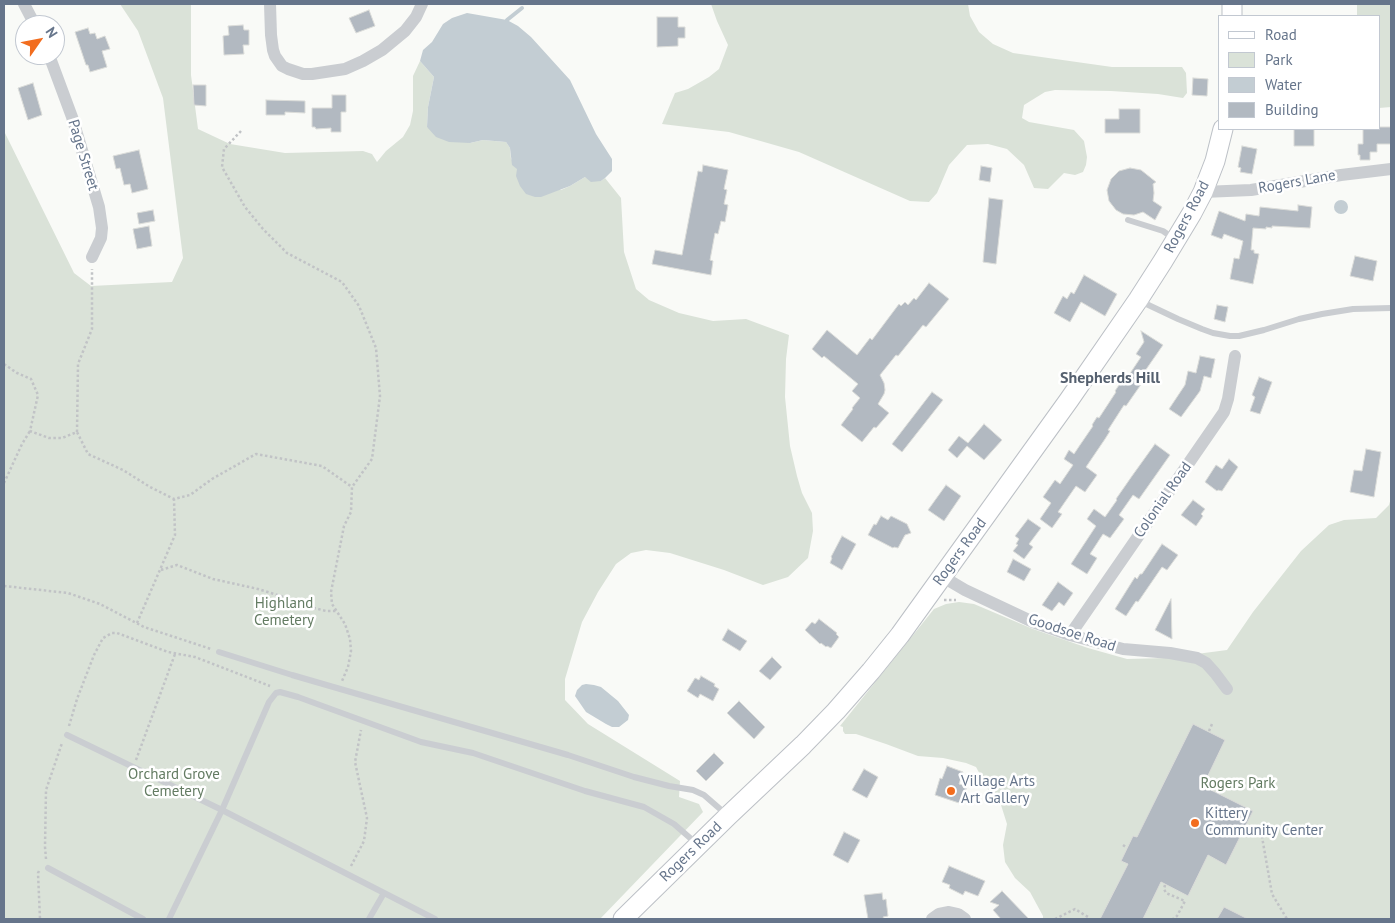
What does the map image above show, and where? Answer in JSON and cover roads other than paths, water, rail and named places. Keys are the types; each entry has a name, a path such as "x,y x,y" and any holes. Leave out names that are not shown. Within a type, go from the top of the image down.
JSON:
{"main road":[{"name":"Rogers Road","path":"622,919 784,764 836,711 894,642 943,577 1138,300 1176,240 1203,192 1215,162 1223,130"}],"street":[{"path":"270,4 272,44 275,56 288,69 303,74 345,69 382,50 400,37 416,18 422,4"},
{"name":"Page Street","path":"53,65 72,117 99,208 102,228 92,257"},
{"name":"Rogers Lane","path":"1203,192 1251,190 1391,168"},
{"name":"Colonial Road","path":"1070,635 1224,412 1235,356"},
{"name":"Goodsoe Road","path":"943,577 964,590 1033,622 1070,635 1123,649 1170,653 1197,658 1206,663 1227,689"},
{"path":"932,919 939,914 949,912 958,914 965,919"}],"lane":[{"path":"1128,220 1163,231 1176,240"},
{"path":"1138,300 1202,329 1230,336 1239,336 1299,319 1353,309 1391,308"},
{"path":"219,652 568,755 634,777 693,790 704,795 728,816"},
{"path":"169,919 222,810 269,702 276,693 280,692 288,693 421,742 473,753 585,791 644,807 674,824 698,845"},
{"path":"67,735 222,810 435,919"},
{"path":"48,868 143,919"},
{"path":"369,919 384,893"}],"water":[{"path":"467,13 507,20 518,26 531,37 570,80 596,134 612,159 612,171 605,178 601,181 591,182 585,177 570,186 541,197 535,197 526,194 520,186 516,176 517,169 512,165 510,148 506,142 483,140 470,143 449,142 436,137 427,127 428,107 434,77 420,61 423,50 432,42 443,24 452,18"},
{"path":"1341,200 1346,202 1348,207 1346,212 1341,214 1336,212 1334,207 1336,202"},
{"path":"586,684 601,687 618,701 629,715 628,720 619,727 612,727 586,712 575,696 577,690"}],"waterway":[{"path":"507,20 522,8"}],"place":[{"name":"Village Arts Art Gallery","path":"951,791"},
{"name":"Kittery Community Center","path":"1195,823"}],"district":[{"name":"Shepherds Hill","path":"1110,378"}],"park label":[{"name":"Highland Cemetery","path":"284,612"},
{"name":"Orchard Grove Cemetery","path":"174,784"},
{"name":"Rogers Park","path":"1238,784"}]}
